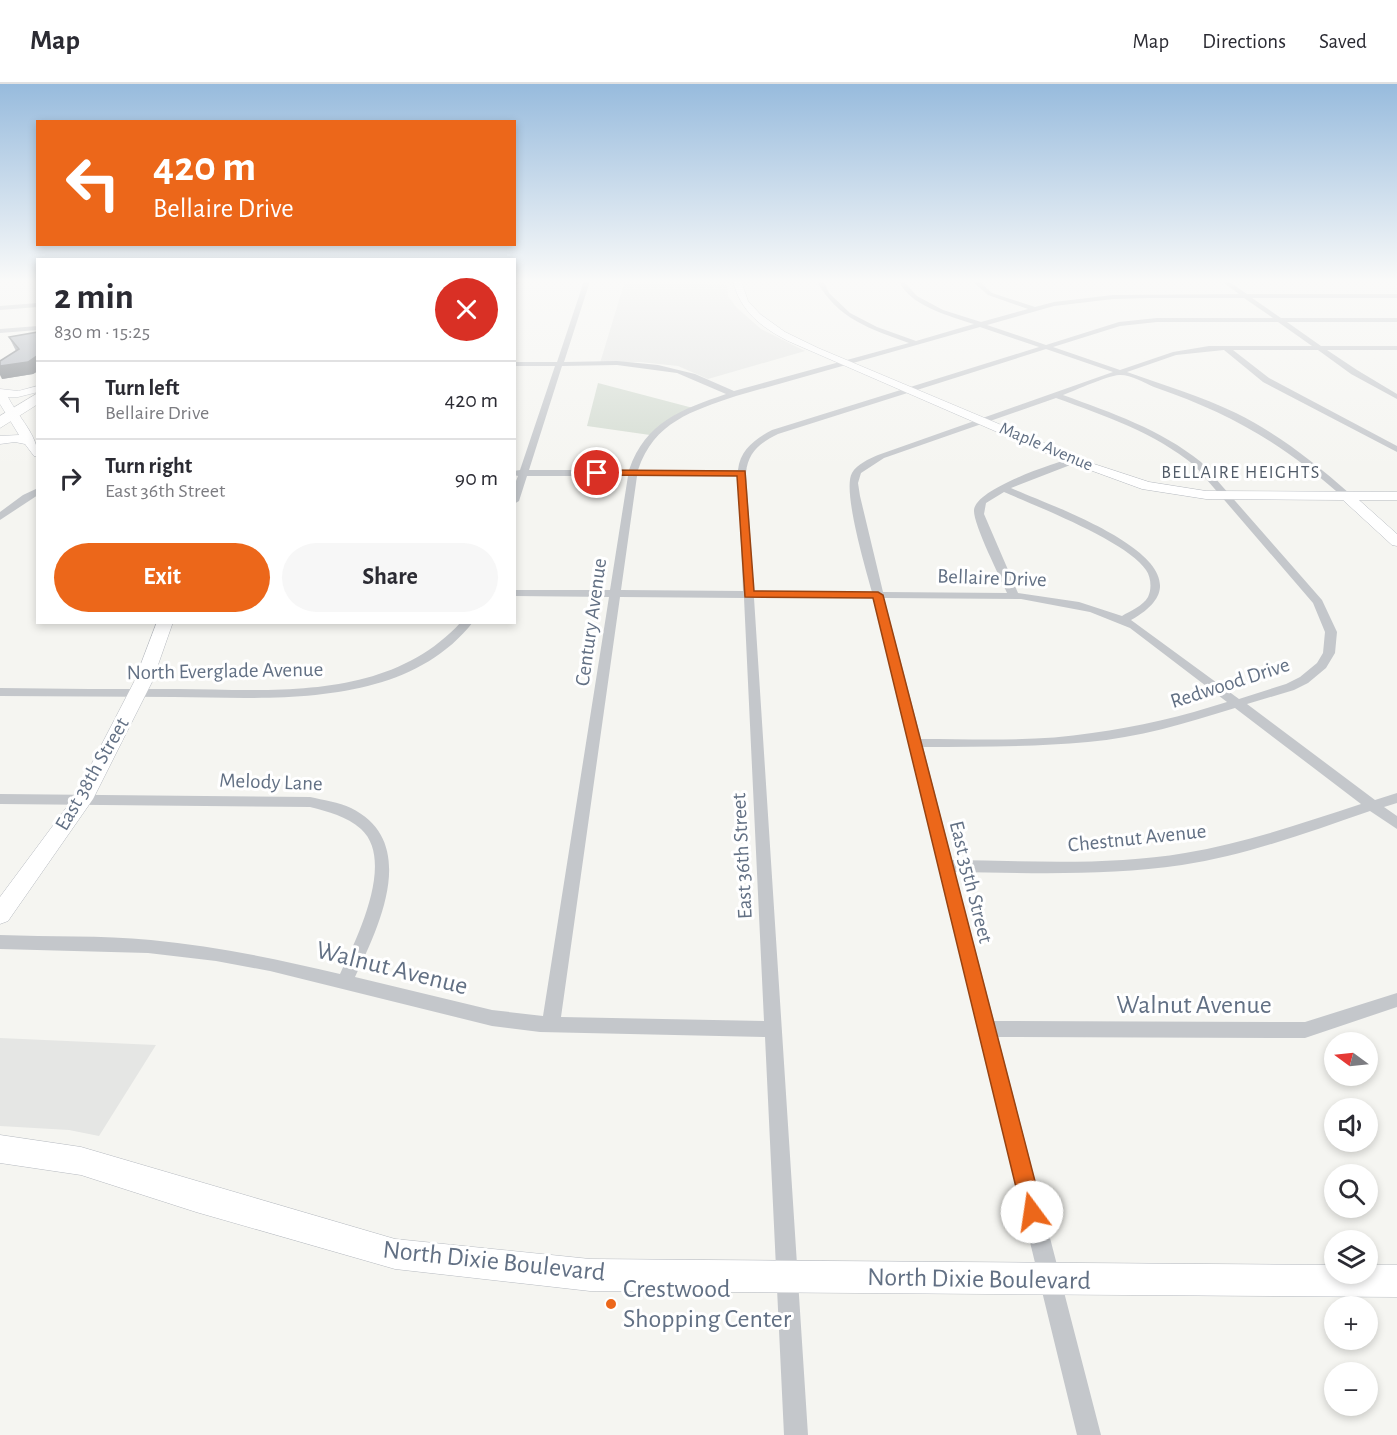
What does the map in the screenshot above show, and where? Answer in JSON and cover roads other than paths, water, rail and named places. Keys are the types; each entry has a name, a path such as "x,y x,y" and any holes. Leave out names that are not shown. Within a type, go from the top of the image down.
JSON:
{"highway":[{"path":"6,419 36,398"}],"street":[{"path":"516,490 519,473 566,344"},
{"name":"Maple Avenue","path":"802,344 1075,460 1140,485 1179,493 1397,496"},
{"name":"Century Avenue","path":"551,1025 633,473 639,452 656,430 685,412 733,394 912,344"},
{"path":"1036,344 1183,394 1233,415 1275,439 1312,465 1397,542"},
{"name":"East 36th Street","path":"796,1435 742,464 747,451 765,436 1054,344"},
{"path":"1313,344 1397,397"},
{"path":"983,421 1175,353 1226,348 1397,348"},
{"path":"1226,348 1266,380 1397,449"},
{"path":"516,364 662,367 689,374 733,394"},
{"path":"36,390 18,394 0,393 6,419 30,441 36,450"},
{"name":"Redwood Drive","path":"915,743 1004,743 1090,738 1179,721 1290,687 1314,673 1329,653 1331,632 1318,602 1198,464 1170,442 1127,422 1056,395"},
{"name":"East 35th Street","path":"983,421 869,463 855,474 853,485 945,866 1089,1435"},
{"path":"0,440 15,438 30,441"},
{"path":"1014,596 978,513 984,499 1075,460"},
{"path":"519,473 742,473"},
{"path":"1005,489 1124,547 1147,563 1156,582 1152,598 1139,610 1122,620"},
{"path":"0,517 36,492"},
{"name":"Bellaire Drive","path":"516,593 1014,596 1068,603 1122,620 1148,636 1397,824"},
{"name":"East 38th Street","path":"0,915 82,799 138,692 164,624"},
{"name":"North Everglade Avenue","path":"0,692 291,694 331,690 386,676 420,661 444,647 466,624"},
{"name":"Melody Lane","path":"0,798 310,802 327,804 355,815 374,833 379,844 382,882 377,910 344,982"},
{"name":"Chestnut Avenue","path":"945,866 1075,867 1183,859 1276,837 1397,798"},
{"name":"Walnut Avenue","path":"0,942 184,949 270,964 492,1018 551,1025 773,1029"},
{"name":"Walnut Avenue","path":"986,1029 1305,1030 1397,1000"},
{"name":"North Dixie Boulevard","path":"0,1149 81,1161 196,1197 395,1254 590,1275 1397,1281"}],"place":[{"name":"Crestwood Shopping Center","path":"611,1304"}],"district":[{"name":"BELLAIRE HEIGHTS","path":"1241,473"}]}
